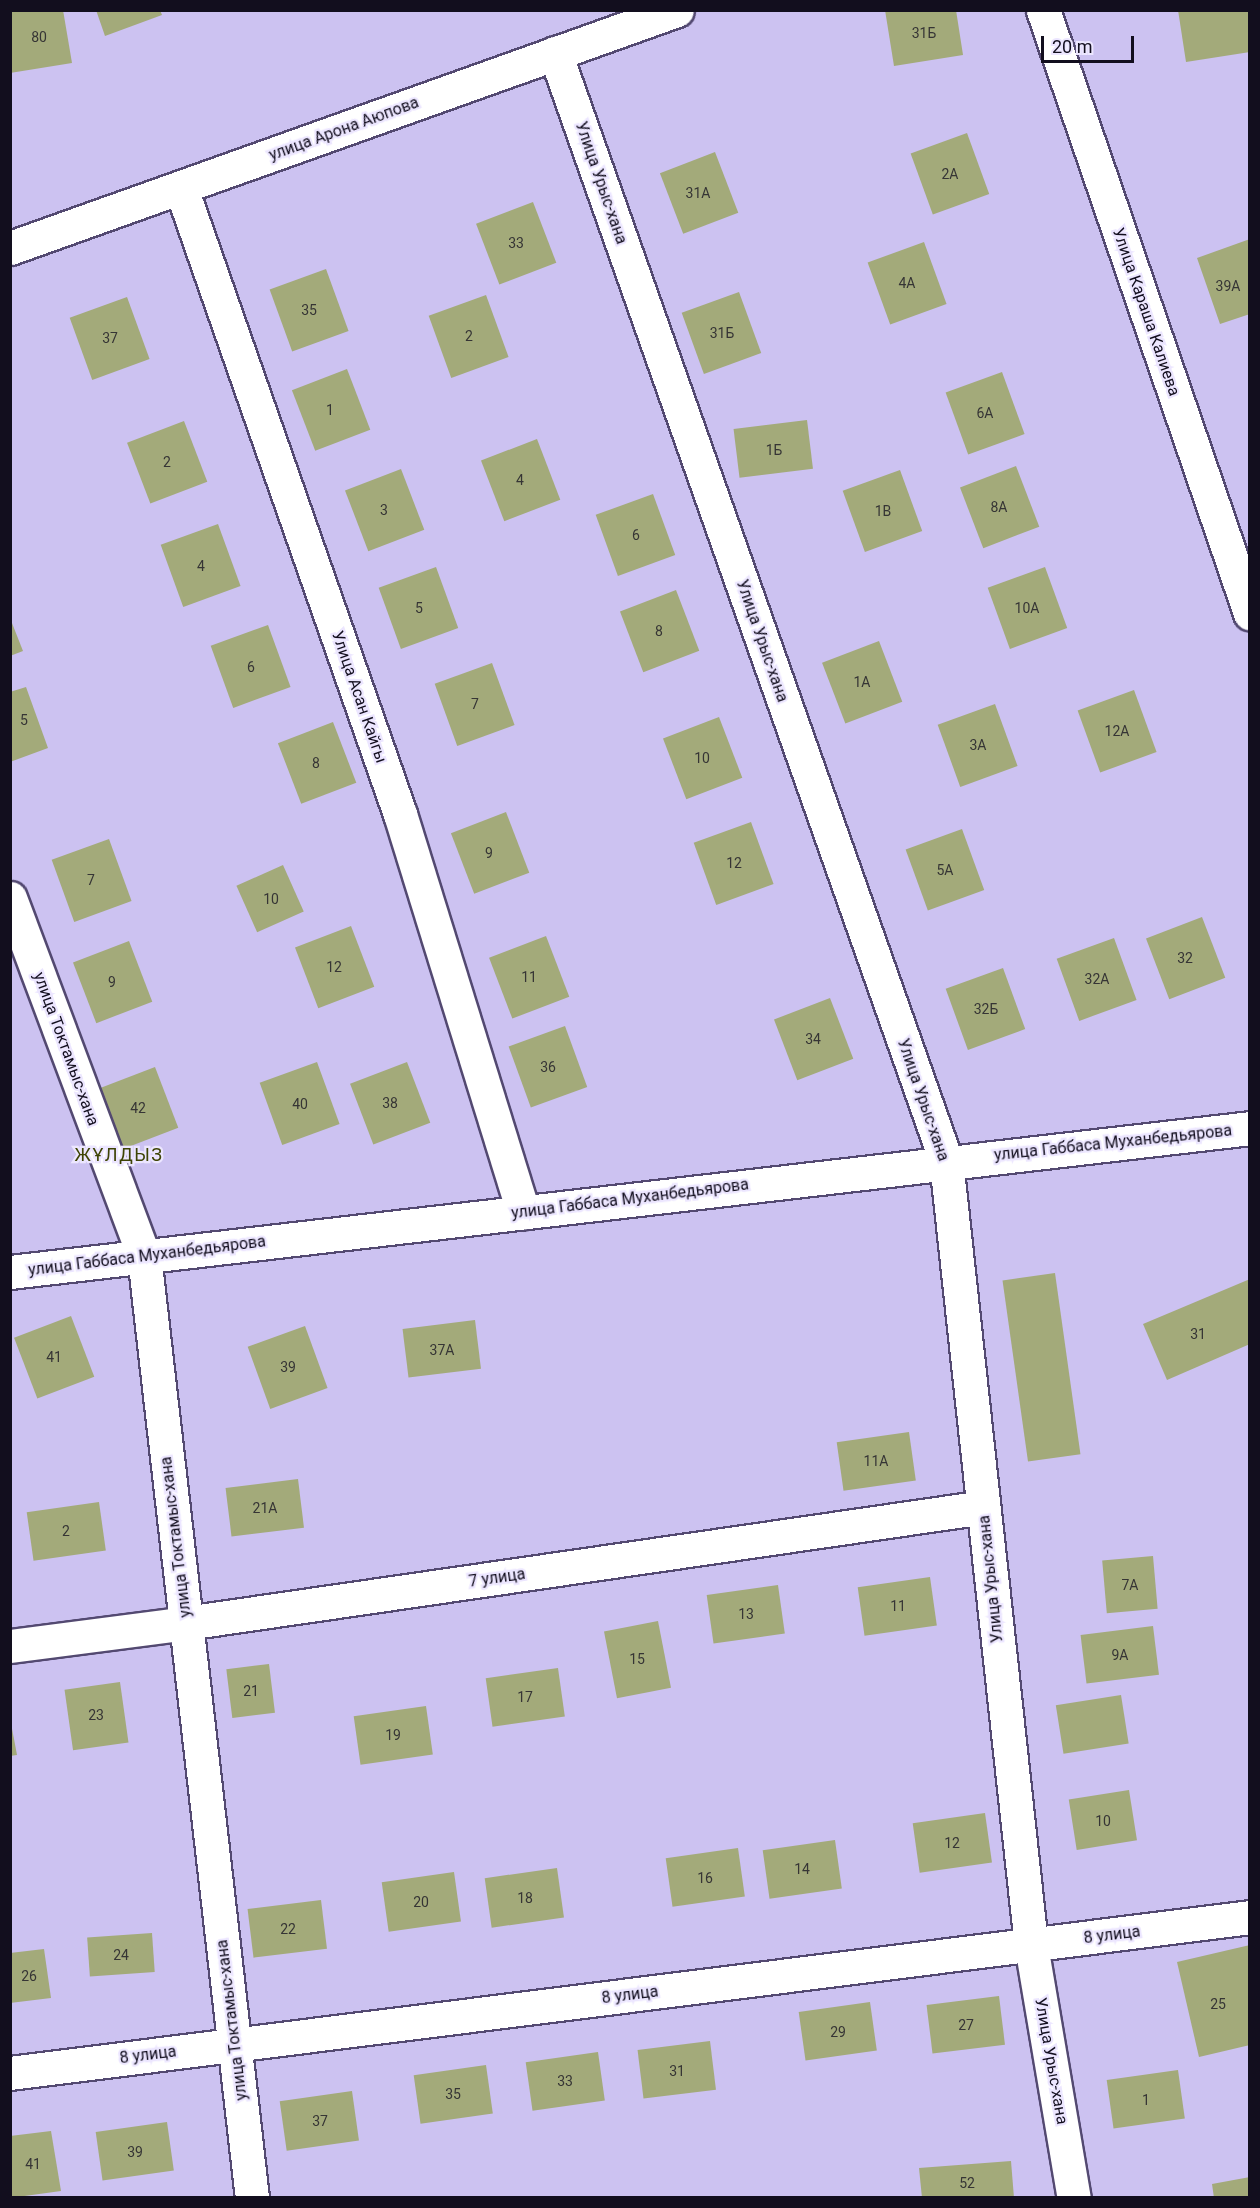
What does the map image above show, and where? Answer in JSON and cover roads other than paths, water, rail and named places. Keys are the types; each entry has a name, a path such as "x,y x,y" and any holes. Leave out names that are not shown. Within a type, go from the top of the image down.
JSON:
{"street":[{"name":"улица Арона Аюпова","path":"10,248 677,10"},
{"name":"Улица Караша Калиева","path":"1043,10 1250,613"},
{"name":"Улица Урыс-хана","path":"555,53 946,1161 1031,1945 1074,2198"},
{"name":"Улица Асан Кайгы","path":"181,188 400,814 523,1212"},
{"name":"улица Токтамыс-хана","path":"10,898 144,1256 252,2198"},
{"name":"улица Габбаса Муханбедьярова","path":"10,1272 946,1161 1250,1128"},
{"name":"7 улица","path":"10,1646 186,1623 984,1508"},
{"name":"8 улица","path":"10,2073 1250,1917"}],"district":[{"name":"ЖҰЛДЫЗ","path":"119,1155"}]}
